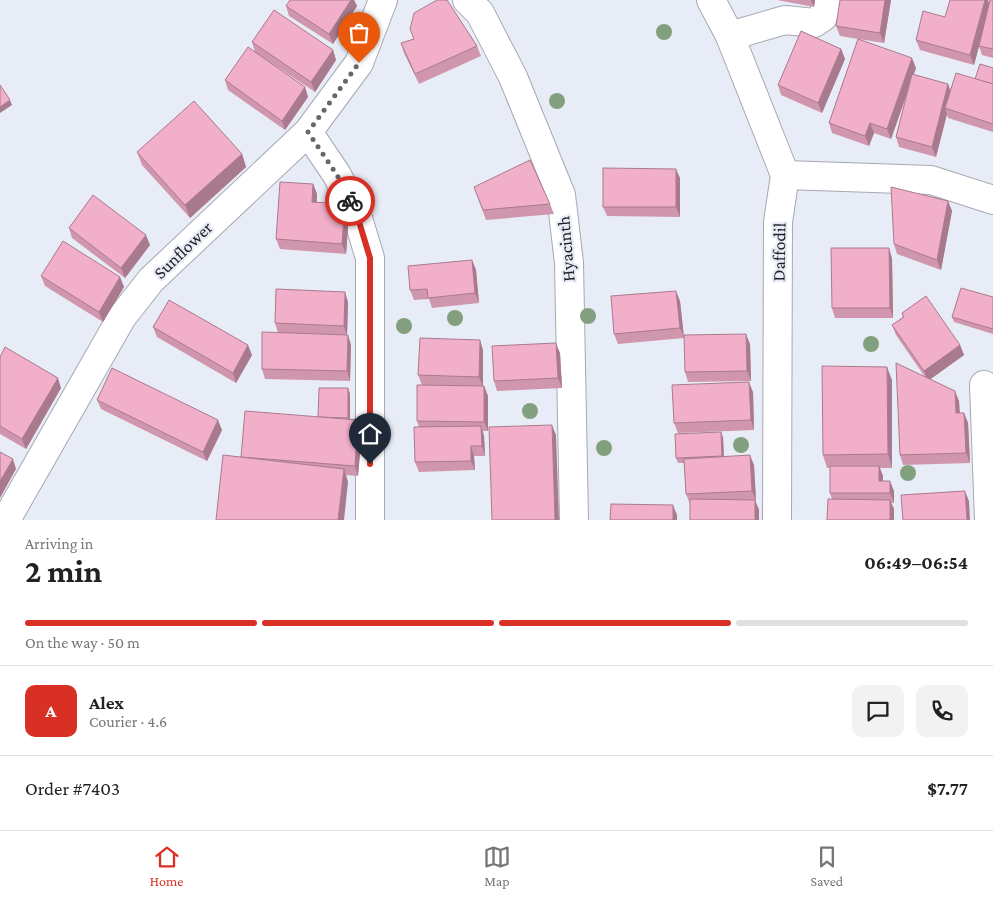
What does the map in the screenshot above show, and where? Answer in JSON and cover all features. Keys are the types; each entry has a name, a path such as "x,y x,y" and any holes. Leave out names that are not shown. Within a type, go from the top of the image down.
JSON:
{"street":[{"name":"Sunflower","path":"6,520 122,317 152,280 308,132 359,63 383,0"},
{"name":"Hyacinth","path":"467,0 480,13 513,77 561,195 569,264 574,520"},
{"path":"711,0 730,36 785,175 931,180 993,200"},
{"path":"730,36 785,20 814,23 823,17 827,0"},
{"path":"308,132 337,175 357,215 370,258 370,520"},
{"name":"Daffodil","path":"776,520 778,222 785,175"},
{"path":"984,385 989,520"}],"building":[{"path":"290,0 351,0 329,34 286,6"},
{"path":"437,0 447,0 477,46 415,74 401,43 414,39 410,29 414,13"},
{"path":"840,0 885,0 880,33 836,26"},
{"path":"950,0 985,0 970,55 916,40 923,11 945,17"},
{"path":"990,0 993,0 993,49 979,46"},
{"path":"274,10 333,50 311,82 252,42"},
{"path":"801,31 841,49 818,103 778,85"},
{"path":"858,39 912,58 887,129 870,123 865,136 829,123"},
{"path":"248,47 305,87 282,121 225,80"},
{"path":"980,64 993,68 993,84 975,79"},
{"path":"956,73 993,84 993,124 945,108"},
{"path":"912,74 948,84 932,147 896,137"},
{"path":"0,85 10,100 0,107"},
{"path":"194,101 242,154 185,205 137,152"},
{"path":"530,160 550,204 483,210 474,187"},
{"path":"603,168 676,169 676,207 603,207"},
{"path":"280,182 313,184 312,202 345,204 342,244 276,239"},
{"path":"891,187 948,201 937,260 894,244"},
{"path":"93,195 146,235 121,268 69,228"},
{"path":"63,241 120,277 99,312 41,276"},
{"path":"831,248 889,248 890,308 832,308"},
{"path":"472,260 475,293 428,298 427,289 410,290 408,266"},
{"path":"961,288 993,297 993,329 952,317"},
{"path":"276,289 345,292 344,326 275,323"},
{"path":"676,291 680,328 614,334 611,296"},
{"path":"926,296 960,345 924,371 892,325 904,317 902,313"},
{"path":"169,300 248,345 233,373 153,327"},
{"path":"262,332 348,335 347,371 262,369"},
{"path":"746,334 747,371 685,372 684,335"},
{"path":"420,338 480,340 479,377 418,375"},
{"path":"556,343 558,378 494,381 492,346"},
{"path":"5,347 58,378 22,439 0,426 0,357"},
{"path":"896,363 955,391 956,413 964,413 966,453 900,455"},
{"path":"822,366 887,367 888,454 823,455"},
{"path":"112,368 218,420 203,452 97,400"},
{"path":"749,382 751,420 674,423 672,385"},
{"path":"417,385 484,386 484,422 417,421"},
{"path":"319,388 348,388 348,418 318,417"},
{"path":"245,411 358,420 355,466 241,457"},
{"path":"552,425 555,520 492,520 489,427"},
{"path":"481,426 482,446 471,446 471,461 415,462 414,427"},
{"path":"721,432 722,456 676,458 675,434"},
{"path":"0,452 13,459 0,481"},
{"path":"223,455 344,469 338,520 216,520"},
{"path":"750,455 752,491 686,494 684,459"},
{"path":"830,466 879,466 879,481 890,481 890,493 830,493"},
{"path":"965,491 967,520 903,520 901,495"},
{"path":"690,499 755,500 755,520 690,520"},
{"path":"828,499 890,500 890,520 827,520"},
{"path":"611,504 673,505 673,520 610,520"}],"way so far":[{"path":"350,201 337,175 308,132 359,63"}],"route":[{"path":"350,201 357,215 370,258 370,464"}]}
